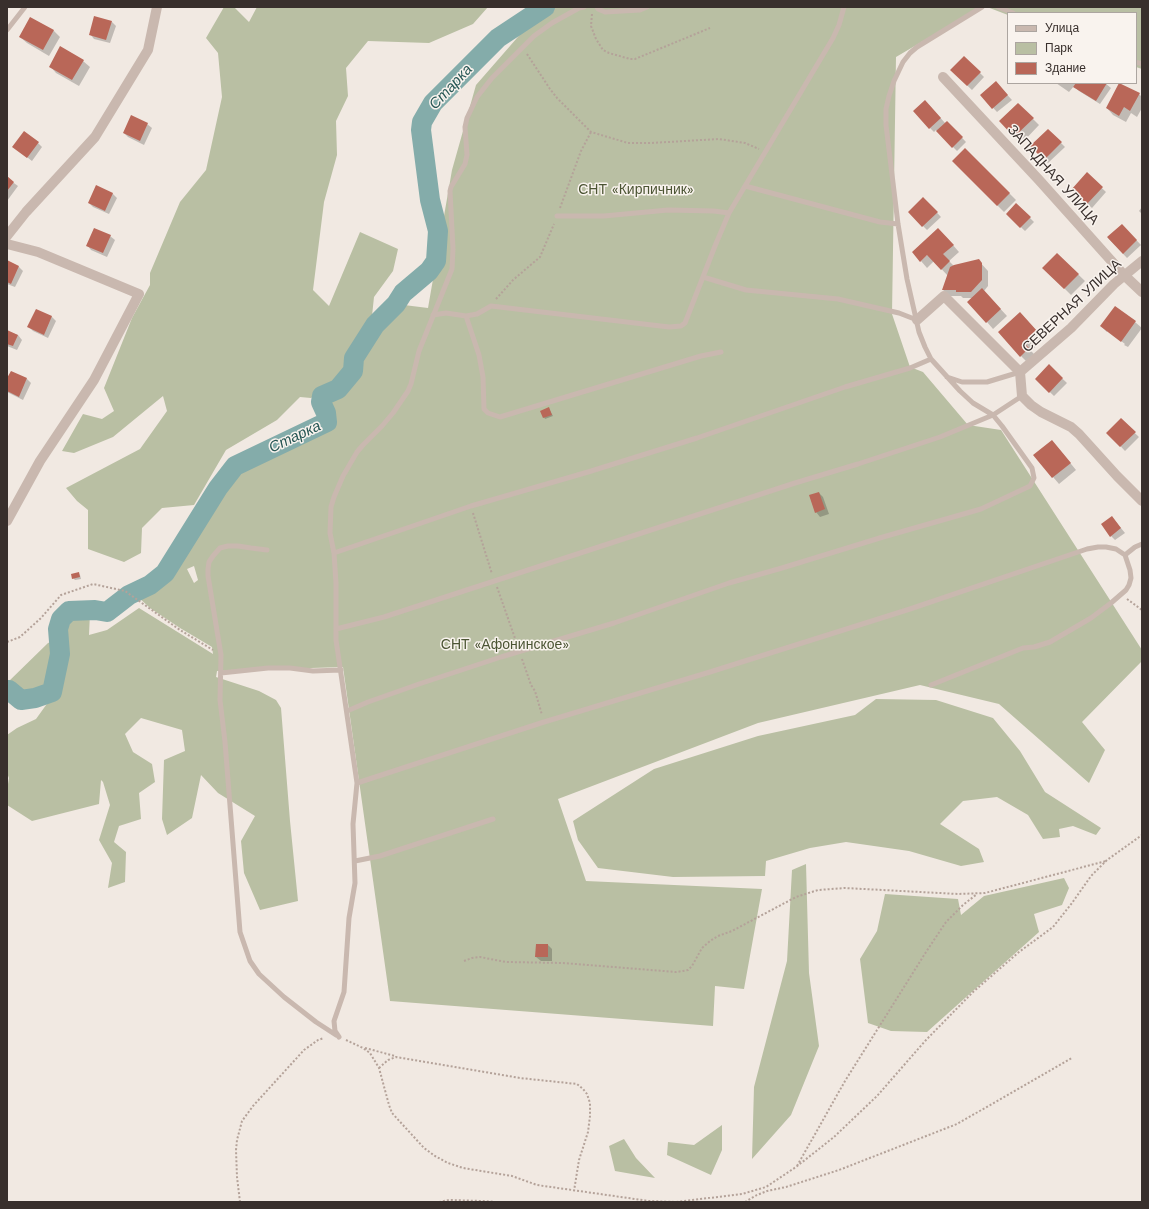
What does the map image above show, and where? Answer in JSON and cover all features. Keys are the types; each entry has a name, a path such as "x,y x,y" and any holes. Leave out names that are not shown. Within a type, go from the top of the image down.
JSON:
{"street":[{"path":"7,236 26,212 95,137 148,50 157,7"},
{"name":"ЗАПАДНАЯ УЛИЦА","path":"943,77 1039,180 1124,275 1142,292"},
{"path":"7,244 38,252 139,294 94,380 40,461 7,521"},
{"name":"СЕВЕРНАЯ УЛИЦА","path":"1020,372 1071,328 1124,275 1142,260"},
{"path":"917,320 944,296 1020,372 1022,396 1041,412 1071,427 1080,434 1117,476 1142,501"}],"lane":[{"path":"7,30 25,7"},
{"path":"339,1037 335,1031 334,1021 344,992 349,918 355,883 353,824 357,783 336,640 336,583 334,553 330,533 331,507 343,476 357,452 393,413 408,391 419,351 452,269 453,249 450,191 451,186 464,164 467,155 467,118 476,97 492,78 534,36 552,23 579,8 584,7"},
{"path":"597,7 605,12 640,10 647,7"},
{"path":"434,315 446,314 466,316 478,314 491,306 669,327 681,326 685,323 729,213 833,38 839,25 844,7"},
{"path":"347,711 382,697 519,652 614,623 729,583 981,509 1030,486 1034,478 1032,468 993,415 972,403 931,359 922,339 907,279 898,224 886,125 887,102 894,81 903,62 916,47 982,7"},
{"path":"998,7 1010,12"},
{"path":"745,186 880,222 898,224"},
{"path":"557,216 604,216 668,210 714,211 729,213"},
{"path":"703,277 746,290 838,299 899,313 917,320"},
{"path":"466,316 479,355 483,377 484,409 488,413 500,417 701,356 721,352"},
{"path":"334,553 471,506 697,438 845,387 910,368 931,359"},
{"path":"947,377 962,382 987,382 1020,372"},
{"path":"336,629 384,617 795,482 933,440 993,415 1022,396"},
{"path":"1125,555 1142,544"},
{"path":"266,550 238,546 220,548 209,562 208,569 221,655 220,700 225,742 240,932 250,961 259,974 284,997 316,1022 339,1037"},
{"path":"357,783 544,722 710,672 903,611 1087,549 1106,547 1116,549 1125,555 1130,570 1131,578 1129,585 1121,595 1092,618 1050,642 1034,647 1023,648 931,685"},
{"path":"221,673 268,668 290,668 313,671 341,670"},
{"path":"355,861 380,856 493,820"}],"path":[{"path":"592,11 591,26 603,50 630,59 634,59 710,28"},
{"path":"523,47 553,94 591,132 628,143 719,139 745,144 765,151"},
{"path":"491,306 498,295 513,280 540,257 581,152 591,132"},
{"path":"471,506 480,537 519,652 531,685 535,691 544,722"},
{"path":"7,642 20,637 41,618 61,595 93,584 124,591 180,630 221,655"},
{"path":"1121,595 1142,610"},
{"path":"364,1048 370,1053 380,1068 392,1113 424,1148 448,1163 462,1168 512,1176 537,1185 649,1201 676,1202 742,1194 766,1186 796,1167 834,1137 877,1096 926,1040 973,992 1019,952 1053,927 1092,876 1107,860 1142,835"},
{"path":"464,961 480,957 506,962 563,964 676,972 683,971 688,970 692,966 702,948 718,936 732,931 796,897 818,890 845,888 977,894 994,891 1107,860"},
{"path":"796,1167 845,1081 926,952 946,922 963,905 977,894"},
{"path":"240,1202 236,1150 242,1121 253,1106 304,1050 318,1040 326,1037 339,1037 364,1048 396,1057 520,1078 576,1084 587,1094 590,1103 590,1116 588,1132 580,1160 574,1191"},
{"path":"380,1068 388,1060 396,1057"},
{"path":"745,1202 766,1191 840,1170 957,1124 1072,1058"},
{"path":"766,1186 766,1191"},
{"path":"439,1202 449,1200 496,1202"}],"green space":[{"path":"224,7 234,7 249,22 257,7 488,7 473,24 429,43 368,41 346,68 348,96 336,121 337,155 324,202 313,290 329,306 360,232 398,249 393,271 374,297 372,316 347,357 349,367 333,383 311,398 300,397 277,420 226,450 194,505 162,508 142,528 141,553 124,562 88,549 88,510 77,501 66,488 140,449 167,411 163,396 113,437 74,453 62,451 83,414 102,419 114,411 104,388 132,318 150,285 150,273 180,202 206,170 222,97 218,53 206,38"},
{"path":"544,7 981,7 896,57 892,314 910,367 923,372 968,425 1001,430 1142,650 1142,661 1082,722 1105,750 1089,783 999,704 920,685 758,723 558,799 586,881 762,889 744,989 715,986 713,1026 390,1001 343,667 217,671 216,677 259,691 276,700 281,708 298,901 260,910 244,873 241,841 255,816 218,793 201,775 192,818 167,835 162,819 164,760 185,751 182,730 141,718 125,734 133,752 152,764 155,782 139,793 141,819 119,826 114,842 126,852 125,882 108,888 112,863 99,840 110,805 103,782 101,780 99,804 32,821 7,805 9,778 7,773 7,735 17,728 36,719 54,694 65,650 60,630 63,620 70,613 90,613 89,635 107,630 139,608 213,654 212,647 150,608 136,595 152,588 168,577 189,544 187,538 218,488 235,466 327,422 326,413 321,402 322,396 338,389 353,371 354,358 375,325 396,304 428,308 452,170 476,85","holes":["194,566 198,580 194,583 187,569"]},
{"path":"987,7 1142,7 1142,69 1137,67 1137,12 1007,12 1007,15"},
{"path":"55,640 58,654 51,691 21,698 7,686 7,683 48,643"},
{"path":"876,699 936,700 993,718 1020,751 1045,792 1101,828 1096,835 1073,826 1059,829 1060,837 1043,839 1028,815 997,797 963,801 940,824 979,849 984,862 961,866 909,851 846,842 810,848 766,861 765,876 673,877 598,868 578,840 573,821 654,769 758,736 855,715"},
{"path":"806,864 809,973 819,1046 791,1115 752,1159 754,1087 787,961 792,870"},
{"path":"1064,878 1069,888 1062,905 1034,914 1039,932 927,1032 891,1031 868,1023 860,959 877,931 885,894 958,899 961,915 984,896"},
{"path":"722,1125 722,1150 711,1175 667,1155 668,1142 694,1145"},
{"path":"624,1139 636,1158 655,1178 615,1171 609,1146"}],"building":[{"path":"94,16 112,21 106,40 89,35"},
{"path":"30,17 54,30 43,50 19,37"},
{"path":"60,46 84,60 72,80 49,67"},
{"path":"964,56 981,72 967,86 950,70"},
{"path":"996,81 1008,95 992,109 980,95"},
{"path":"1075,84 1106,84 1096,101 1073,87"},
{"path":"1118,84 1140,93 1130,111 1124,107 1119,116 1106,108"},
{"path":"925,100 941,118 929,129 913,111"},
{"path":"1018,103 1034,118 1014,137 999,121"},
{"path":"131,115 148,123 140,141 123,133"},
{"path":"947,121 963,137 952,148 936,131"},
{"path":"1048,129 1062,142 1044,160 1030,146"},
{"path":"24,131 39,142 27,158 12,147"},
{"path":"965,148 1010,193 997,206 952,161"},
{"path":"1087,172 1103,187 1087,204 1071,190"},
{"path":"7,176 14,182 7,191"},
{"path":"96,185 113,193 105,211 88,203"},
{"path":"923,197 938,212 922,227 908,212"},
{"path":"1016,203 1031,217 1020,228 1006,214"},
{"path":"1122,224 1137,240 1123,254 1107,237"},
{"path":"94,228 111,235 103,253 86,246"},
{"path":"938,228 954,245 943,254 950,261 941,270 927,255 920,262 912,252"},
{"path":"1057,253 1079,274 1064,289 1042,268"},
{"path":"979,259 982,263 982,280 971,292 942,290 950,267"},
{"path":"7,260 19,266 11,284 7,282"},
{"path":"982,288 1001,309 986,323 967,302"},
{"path":"1115,306 1136,321 1121,342 1100,326"},
{"path":"36,309 52,316 44,335 27,327"},
{"path":"1020,312 1038,332 1025,344 1029,348 1020,357 998,332"},
{"path":"7,330 18,335 13,346 7,344"},
{"path":"1049,364 1063,378 1049,393 1035,379"},
{"path":"11,371 27,378 19,397 7,391 7,378"},
{"path":"549,407 552,415 543,418 540,411"},
{"path":"1121,418 1136,432 1120,447 1106,433"},
{"path":"1052,440 1071,463 1052,478 1033,455"},
{"path":"819,492 825,509 815,513 809,495"},
{"path":"1112,516 1121,528 1110,537 1101,524"},
{"path":"79,572 80,577 72,579 71,574"},
{"path":"536,944 548,944 548,957 535,957"}],"waterway":[{"name":"Старка","path":"7,690 21,700 35,698 52,692 60,654 58,629 61,619 69,611 95,610 107,612 129,595 150,585 165,573 218,488 235,466 327,422 326,413 321,402 322,396 338,389 353,371 354,358 375,325 396,304 403,293 429,271 436,261 438,231 430,200 421,130 422,122 433,103 498,38 545,7"}],"park label":[{"name":"СНТ «Кирпичник»","path":"636,190"},
{"name":"СНТ «Афонинское»","path":"505,645"}]}
